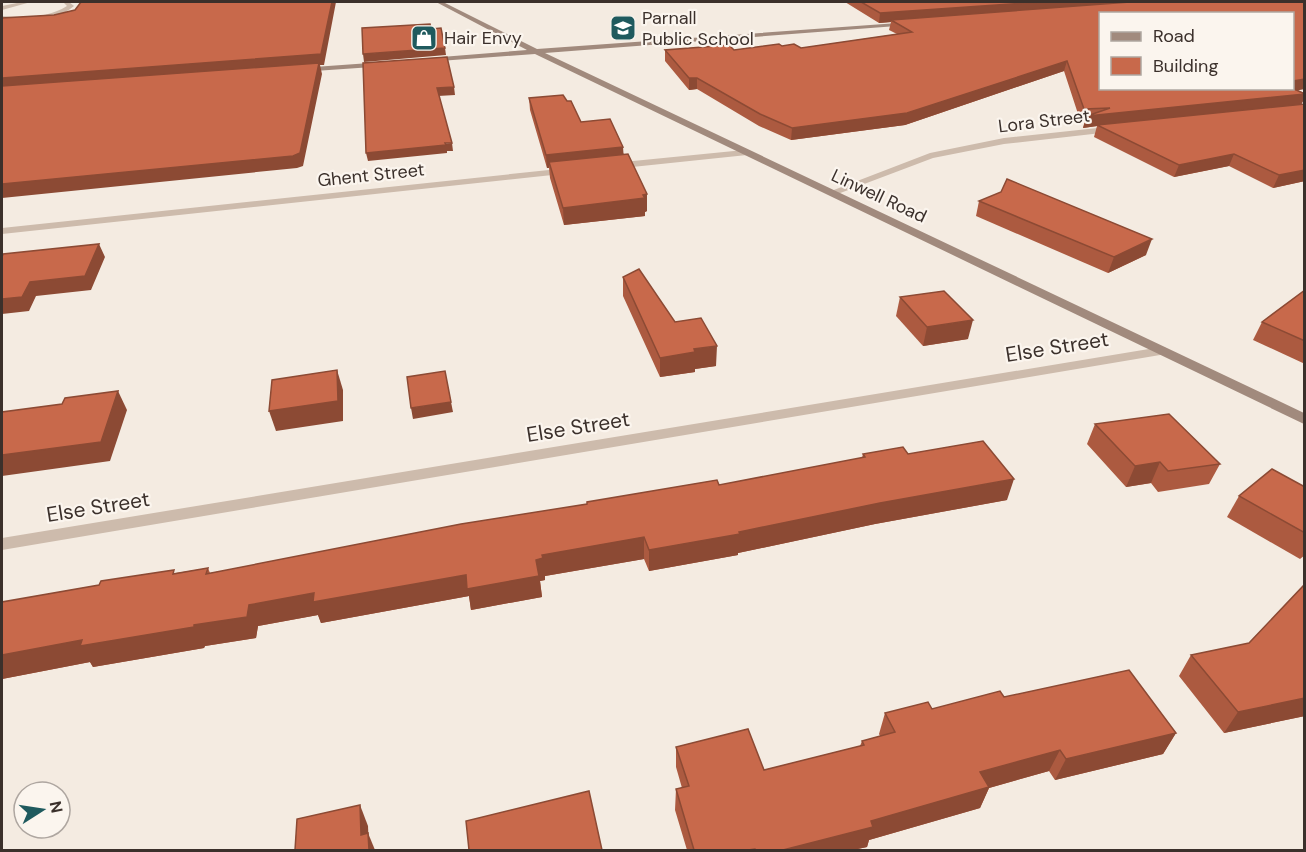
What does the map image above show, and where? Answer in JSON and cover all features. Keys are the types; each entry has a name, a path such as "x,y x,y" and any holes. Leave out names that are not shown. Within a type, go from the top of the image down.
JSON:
{"main road":[{"name":"Linwell Road","path":"439,2 535,52 744,153 1305,419"},
{"path":"419,61 923,22"},
{"path":"288,71 395,63"}],"street":[{"path":"2,8 28,2"},
{"path":"2,18 30,18 57,13 71,6 66,2"},
{"name":"Lora Street","path":"831,193 930,156 1004,141 1131,128"},
{"path":"603,168 744,153"},
{"name":"Ghent Street","path":"2,231 579,170"},
{"name":"Else Street","path":"2,544 1161,351"}],"building":[{"path":"81,2 332,2 321,54 2,78 2,18 54,15 75,10"},
{"path":"861,2 1040,2 880,13"},
{"path":"1130,2 1305,2 1305,79 1294,81 1294,12 1099,12 1099,90 1294,89 1305,94 1087,116 1110,108 1084,109 1067,61 907,113 792,128 760,114 697,78 689,78 665,50 729,45 734,50 779,44 782,46 794,44 801,48 912,32 891,20"},
{"path":"430,24 431,29 441,28 445,48 363,54 362,28"},
{"path":"447,57 454,87 437,88 452,143 366,153 363,63"},
{"path":"319,63 300,153 293,156 2,184 2,86"},
{"path":"563,95 567,101 571,101 581,122 610,119 623,147 546,155 529,98"},
{"path":"1305,104 1305,170 1279,175 1234,154 1179,165 1097,125"},
{"path":"628,154 647,194 643,195 645,198 563,208 549,162"},
{"path":"1007,179 1152,239 1114,257 979,201 1001,192"},
{"path":"99,244 85,276 30,282 22,297 2,299 3,254"},
{"path":"639,269 675,322 701,318 717,346 694,349 695,352 660,358 623,277"},
{"path":"1305,290 1305,341 1262,322"},
{"path":"944,291 973,320 927,327 900,297"},
{"path":"337,370 338,401 269,411 272,380"},
{"path":"445,371 451,402 411,408 407,377"},
{"path":"118,391 101,442 2,455 2,412 62,404 65,398"},
{"path":"1169,414 1220,464 1168,471 1160,462 1135,466 1095,424"},
{"path":"983,441 1014,479 880,503 739,532 740,534 649,550 644,537 542,555 543,558 536,560 539,576 467,589 466,575 313,602 314,593 249,605 247,617 80,646 82,640 2,655 2,602 99,585 101,581 174,570 173,574 208,568 206,574 461,524 587,504 587,502 717,480 719,485 865,457 863,454 903,447 908,454"},
{"path":"1272,469 1305,487 1305,533 1239,496"},
{"path":"1305,584 1305,698 1238,712 1191,655 1249,643"},
{"path":"1129,670 1176,733 1066,759 1060,750 980,772 989,787 871,821 873,827 783,850 694,850 676,789 689,786 676,747 748,729 764,770 864,745 862,741 895,732 885,713 928,702 932,709 1000,691 1004,697"},
{"path":"589,791 602,850 469,850 466,821"},
{"path":"360,805 361,835 368,833 369,850 295,850 297,819"}],"place":[{"name":"Parnall Public School","path":"623,28"},
{"name":"Hair Envy","path":"424,38"}]}
